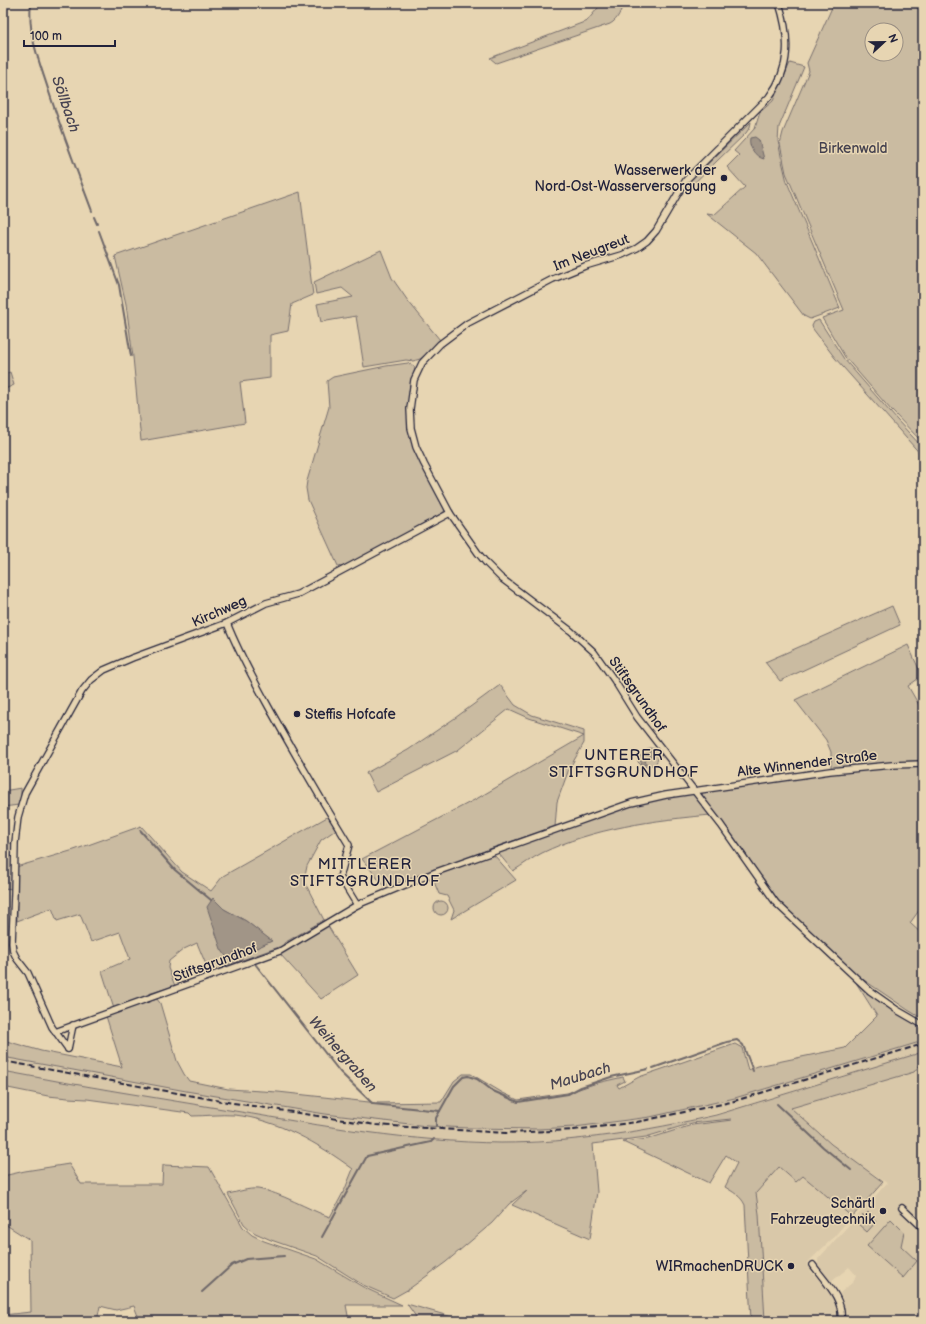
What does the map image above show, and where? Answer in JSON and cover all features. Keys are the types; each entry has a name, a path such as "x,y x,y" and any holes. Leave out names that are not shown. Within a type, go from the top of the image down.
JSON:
{"street":[{"name":"Im Neugreut","path":"422,363 440,344 468,323 553,279 637,248 656,231 686,180 770,97 778,86 788,53 787,32 779,3"},
{"name":"Stiftsgrundhof","path":"55,1032 280,951 357,906 436,872 624,806 666,795 694,791 636,717 614,680 594,652 571,631 496,574 478,553 450,513 416,447 411,428 411,394 414,380 422,363"},
{"name":"Kirchweg","path":"55,1032 28,974 17,959 12,943 15,843 18,817 25,793 82,691 91,680 104,670 132,658 227,623 266,603 298,594 450,513"},
{"path":"227,623 247,668 349,845 340,877 357,906"},
{"name":"Alte Winnender Straße","path":"694,791 830,771 892,765 923,764"},
{"path":"694,791 721,825 776,903 870,991 897,1010 923,1025"},
{"path":"55,1032 68,1049 73,1025"},
{"path":"902,1208 923,1228"},
{"path":"812,1265 836,1295 841,1311 841,1321"}],"shaded area":[{"path":"755,137 759,140 764,159 755,154 751,148 750,138"},
{"path":"653,751 654,755 645,761 647,765 642,764 640,760 643,755"},
{"path":"213,898 224,909 246,921 272,941 241,955 228,959 221,949 207,907"},
{"path":"923,1041 923,1052 733,1109 687,1121 648,1129 574,1140 502,1143 464,1142 374,1134 89,1087 3,1071 3,1057 186,1091 325,1114 427,1126 538,1129 575,1127 650,1117 735,1098"},
{"path":"922,1061 923,1321 847,1321 844,1316 843,1301 840,1293 853,1282 856,1275 849,1267 830,1283 818,1271 818,1259 887,1183 834,1146 791,1108 913,1072"},
{"path":"779,1166 796,1182 803,1176 851,1217 832,1239 807,1263 812,1273 831,1292 837,1304 837,1318 835,1321 765,1321 759,1214 756,1193"}],"green space":[{"path":"602,3 624,3 617,17 610,24 496,63 490,58 587,21"},
{"name":"Birkenwald","path":"834,3 907,3 923,10 923,443 891,410 845,357 822,318 844,310 786,173 780,144 783,132 809,71 807,63"},
{"path":"790,63 804,67 779,127 778,141 782,161 787,182 840,308 810,319 804,316 756,253 707,214 714,215 745,187 727,167 739,155 734,151 755,128 760,112 773,101"},
{"path":"751,122 746,133 689,188 687,186 688,183"},
{"path":"300,192 313,295 292,304 288,331 270,335 270,378 240,382 245,423 141,441 126,304 115,256"},
{"path":"381,250 392,278 408,301 440,340 420,359 364,367 356,316 321,322 317,304 353,297 342,288 316,294 314,282"},
{"path":"819,320 844,359 923,448 923,457 835,358 813,329 812,326 814,322"},
{"path":"408,363 415,368 409,399 409,430 445,508 444,512 345,567 338,566 308,500 306,488 329,407 327,381 333,377"},
{"path":"10,372 14,385 3,390 3,375"},
{"path":"892,606 900,625 780,681 765,662"},
{"path":"908,645 922,676 908,686 923,712 923,760 831,768 831,752 826,740 795,700"},
{"path":"500,685 515,705 532,715 584,731 584,736 529,718 509,709 458,750 376,792 366,773 408,750"},
{"path":"584,736 584,743 569,769 557,802 555,827 492,848 387,890 362,859 478,798"},
{"path":"649,748 658,749 662,754 656,763 647,767 642,766 638,762 639,757"},
{"path":"923,765 923,905 910,923 923,935 923,1019 855,974 779,901 734,837 703,797 702,793 703,791 720,788 865,769"},
{"path":"21,788 19,805 3,807 3,791"},
{"path":"691,793 694,794 711,815 625,826 603,831 562,844 542,853 513,871 499,854 499,852 618,810 666,797"},
{"path":"329,816 337,829 321,840 307,866 304,881 324,920 284,943 284,947 279,947 219,968 217,963 207,967 197,943 184,949 169,961 168,968 175,986 148,994 149,997 114,1009 102,971 130,959 120,932 91,942 80,914 57,921 52,908 17,921 16,867 74,850 141,826 182,872 211,891 223,876","holes":["213,898 224,909 246,921 271,941 241,955 228,959 220,945 218,937"]},
{"path":"13,843 13,889 3,888 3,844"},
{"path":"490,855 495,856 516,880 451,919 454,910 447,896 439,894 432,877"},
{"path":"441,901 446,903 448,908 446,913 441,915 436,913 434,908 436,903"},
{"path":"328,926 358,975 321,999 280,954"},
{"path":"855,981 873,995 923,1027 923,1041 735,1098 650,1117 575,1127 538,1129 427,1126 325,1114 186,1091 3,1057 3,1040 41,1051 122,1067 106,1016 157,999 160,1003 177,1061 189,1081 228,1089 278,1092 378,1103 441,1102 454,1081 463,1074 471,1074 518,1100 567,1093 597,1083 623,1077 625,1081 617,1085 619,1088 639,1077 735,1044 742,1048 748,1070 758,1066 845,1048 877,1016"},
{"path":"923,1052 923,1061 914,1072 791,1108 831,1144 883,1182 852,1217 803,1176 796,1182 779,1167 756,1193 759,1214 765,1321 751,1321 745,1205 739,1197 725,1187 737,1163 726,1155 709,1183 623,1142 648,1139 692,1125 732,1120 731,1119 692,1123 646,1137 593,1144 597,1192 590,1239 512,1205 528,1190 509,1204 492,1223 446,1262 409,1289 393,1298 363,1285 317,1256 253,1232 244,1224 228,1194 250,1189 267,1191 285,1197 330,1217 345,1189 353,1169 312,1142 282,1127 250,1117 234,1115 192,1116 189,1113 87,1099 48,1096 3,1087 3,1071 119,1092 368,1132 434,1140 468,1142 501,1143 556,1141 636,1131 716,1115"},
{"path":"69,1164 81,1184 162,1184 163,1165 209,1167 243,1227 252,1235 264,1241 316,1259 363,1287 402,1305 346,1305 349,1321 140,1321 134,1306 116,1310 100,1306 97,1321 3,1321 3,1315 31,1312 30,1240 3,1223 3,1176"},
{"path":"868,1212 876,1222 867,1232 858,1224 863,1215 865,1216"},
{"path":"891,1219 904,1232 901,1246 917,1261 903,1278 867,1246"},
{"path":"407,1304 466,1321 419,1321"}],"waterway":[{"name":"Söllbach","path":"31,3 31,26 38,59 59,122 92,211"},
{"name":"Söllbach","path":"94,217 97,224"},
{"name":"Söllbach","path":"99,231 119,285 131,356"},
{"name":"Weihergraben","path":"140,830 175,870 211,900"},
{"name":"Weihergraben","path":"256,965 340,1072 373,1104 440,1111"},
{"name":"Maubach","path":"653,1068 727,1042 737,1040 743,1045 753,1071"},
{"name":"Maubach","path":"436,1126 436,1118 454,1086 463,1077 468,1076 477,1079 493,1091 518,1102 568,1094 581,1087 611,1077 648,1069"},
{"name":"Maubach","path":"777,1104 823,1147 851,1170"},
{"name":"Maubach","path":"322,1237 367,1156 431,1142 434,1139"},
{"path":"202,1292 232,1265 246,1259 284,1256"}],"railway":[{"path":"3,1061 221,1101 376,1125 506,1133 574,1130 637,1122 731,1102 923,1044"}],"place":[{"name":"Wasserwerk der Nord-Ost-Wasserversorgung","path":"724,178"},
{"name":"Steffis Hofcafe","path":"297,714"},
{"name":"Schärtl Fahrzeugtechnik","path":"883,1211"},
{"name":"WIRmachenDRUCK","path":"791,1266"}],"district":[{"name":"UNTERER STIFTSGRUNDHOF","path":"624,764"},
{"name":"MITTLERER STIFTSGRUNDHOF","path":"365,872"}]}
